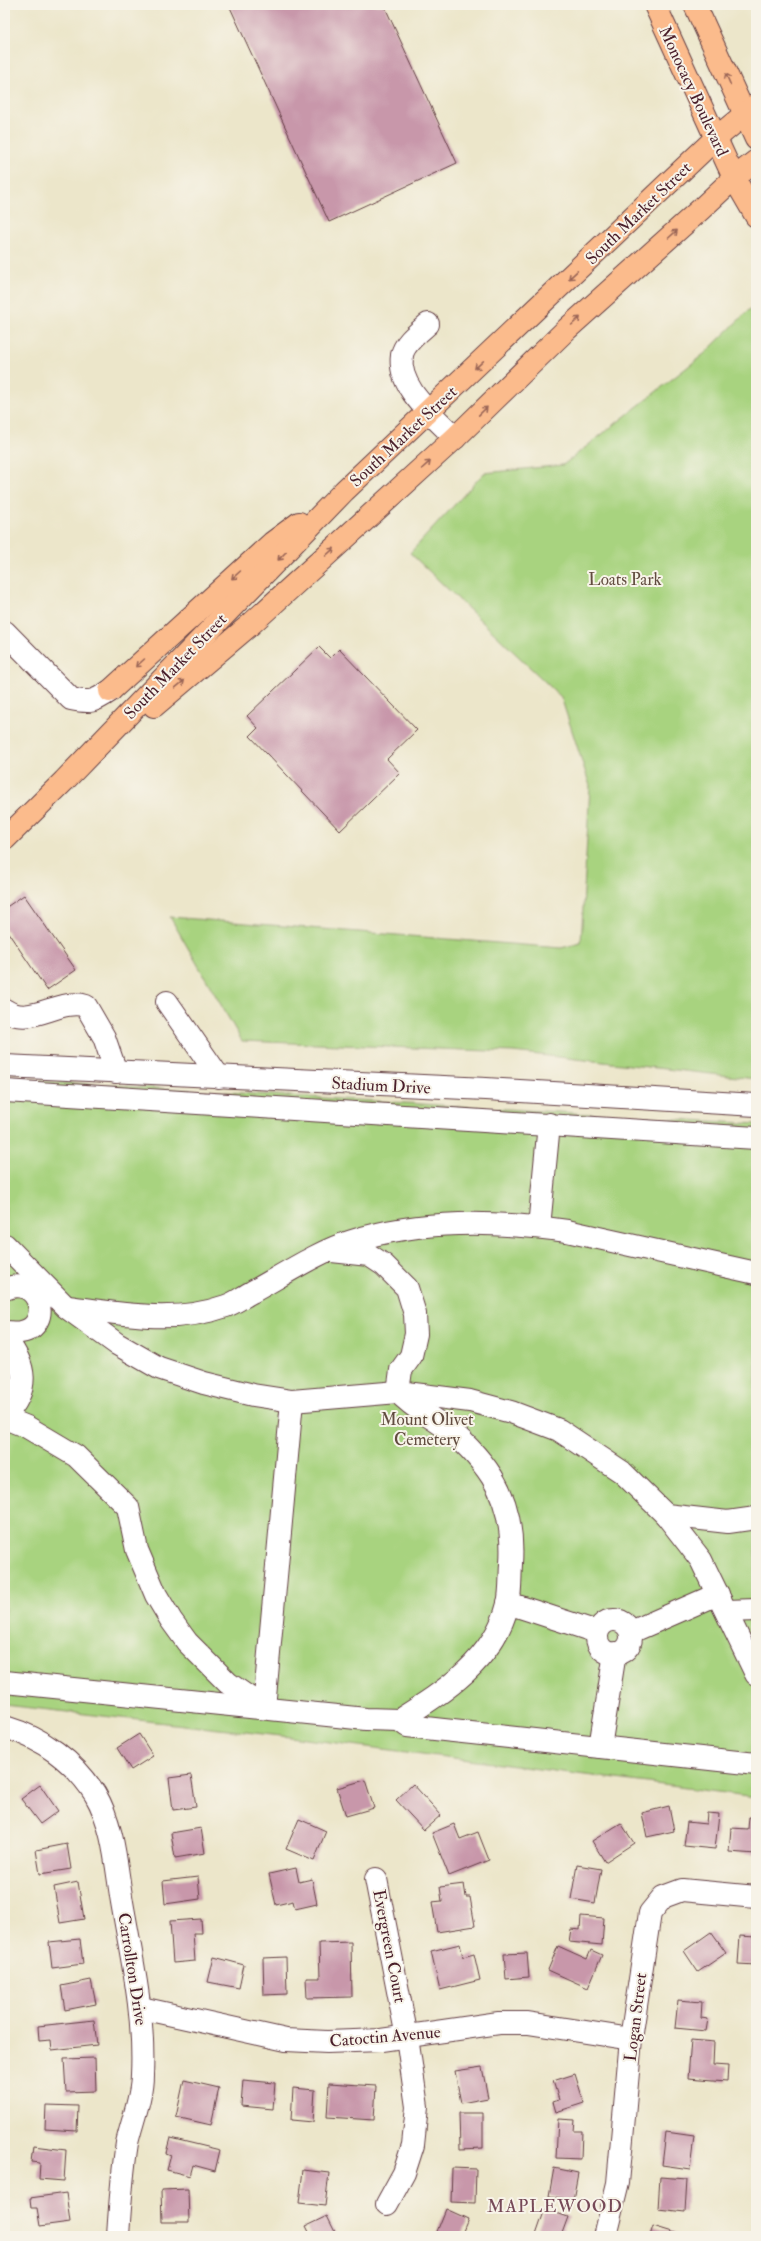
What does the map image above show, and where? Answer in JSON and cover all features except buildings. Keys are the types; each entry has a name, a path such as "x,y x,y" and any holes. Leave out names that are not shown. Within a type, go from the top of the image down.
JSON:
{"main road":[{"name":"Monocacy Boulevard","path":"655,5 734,178 756,216"},
{"name":"Monocacy Boulevard","path":"695,5 750,110 756,138"},
{"name":"South Market Street","path":"5,839 64,781 344,491 716,138 750,110"},
{"name":"South Market Street","path":"64,781 251,624 455,438 567,329 734,178 756,161"},
{"path":"110,691 272,543 344,491"}],"street":[{"path":"428,324 412,338 402,354 404,372 411,391 455,438"},
{"path":"5,632 71,699 87,702 97,700 110,691"},
{"path":"167,1002 219,1078"},
{"path":"5,1010 10,1014 23,1017 76,1003 86,1006 104,1037 116,1072"},
{"name":"Stadium Drive","path":"5,1066 219,1078 494,1090 756,1105"},
{"path":"5,1091 756,1138"},
{"path":"539,1227 549,1124"},
{"path":"66,1307 130,1316 176,1316 226,1306 329,1251 351,1241 403,1228 451,1223 539,1227 567,1230 751,1269"},
{"path":"5,1245 39,1289 117,1344 159,1368 204,1383 253,1395 292,1401 398,1392 470,1400 511,1412 559,1430 622,1472 666,1514 701,1560 756,1674"},
{"path":"329,1251 369,1255 384,1265 407,1288 415,1314 416,1334 411,1356 401,1370 398,1392"},
{"path":"5,1289 13,1286 39,1289"},
{"path":"5,1332 21,1332 30,1328 37,1320 39,1289"},
{"path":"5,1338 20,1359 23,1375 22,1391 15,1406 5,1417 27,1427 76,1456 128,1507 137,1550 156,1595 171,1620 187,1642 228,1683 264,1708"},
{"path":"5,1682 366,1719 399,1720 447,1689 481,1657 493,1640 508,1603 512,1542 506,1508 492,1477 471,1451 443,1425 410,1405 398,1392"},
{"path":"264,1708 292,1401"},
{"path":"666,1514 728,1522 756,1518"},
{"path":"508,1603 597,1632"},
{"path":"631,1632 722,1603 756,1610"},
{"path":"609,1620 618,1620 626,1624 631,1632 630,1641 626,1649 615,1653 610,1653 602,1649 598,1641 597,1632 602,1624 609,1620"},
{"path":"600,1747 615,1653"},
{"path":"399,1720 407,1726 756,1764"},
{"name":"Carrollton Drive","path":"5,1727 22,1732 57,1752 84,1779 104,1812 110,1831 141,2008 142,2077 128,2143 118,2236"},
{"name":"Evergreen Court","path":"376,1879 408,2037 417,2108 413,2145 404,2173 387,2204"},
{"name":"Logan Street","path":"605,2236 618,2183 631,2039 648,1920 658,1902 668,1894 682,1890 756,1897"},
{"name":"Catoctin Avenue","path":"141,2008 286,2040 349,2042 408,2037 498,2023 528,2023 631,2039"}],"green space":[{"name":"Loats Park","path":"756,303 756,1079 513,1052 242,1041 170,917 561,948 581,943 590,786 561,697 410,553 484,473 563,465 704,354"},
{"name":"Mount Olivet Cemetery","path":"5,1079 756,1124 756,1797 290,1737 5,1705"}],"district":[{"name":"MAPLEWOOD","path":"555,2206"}]}
